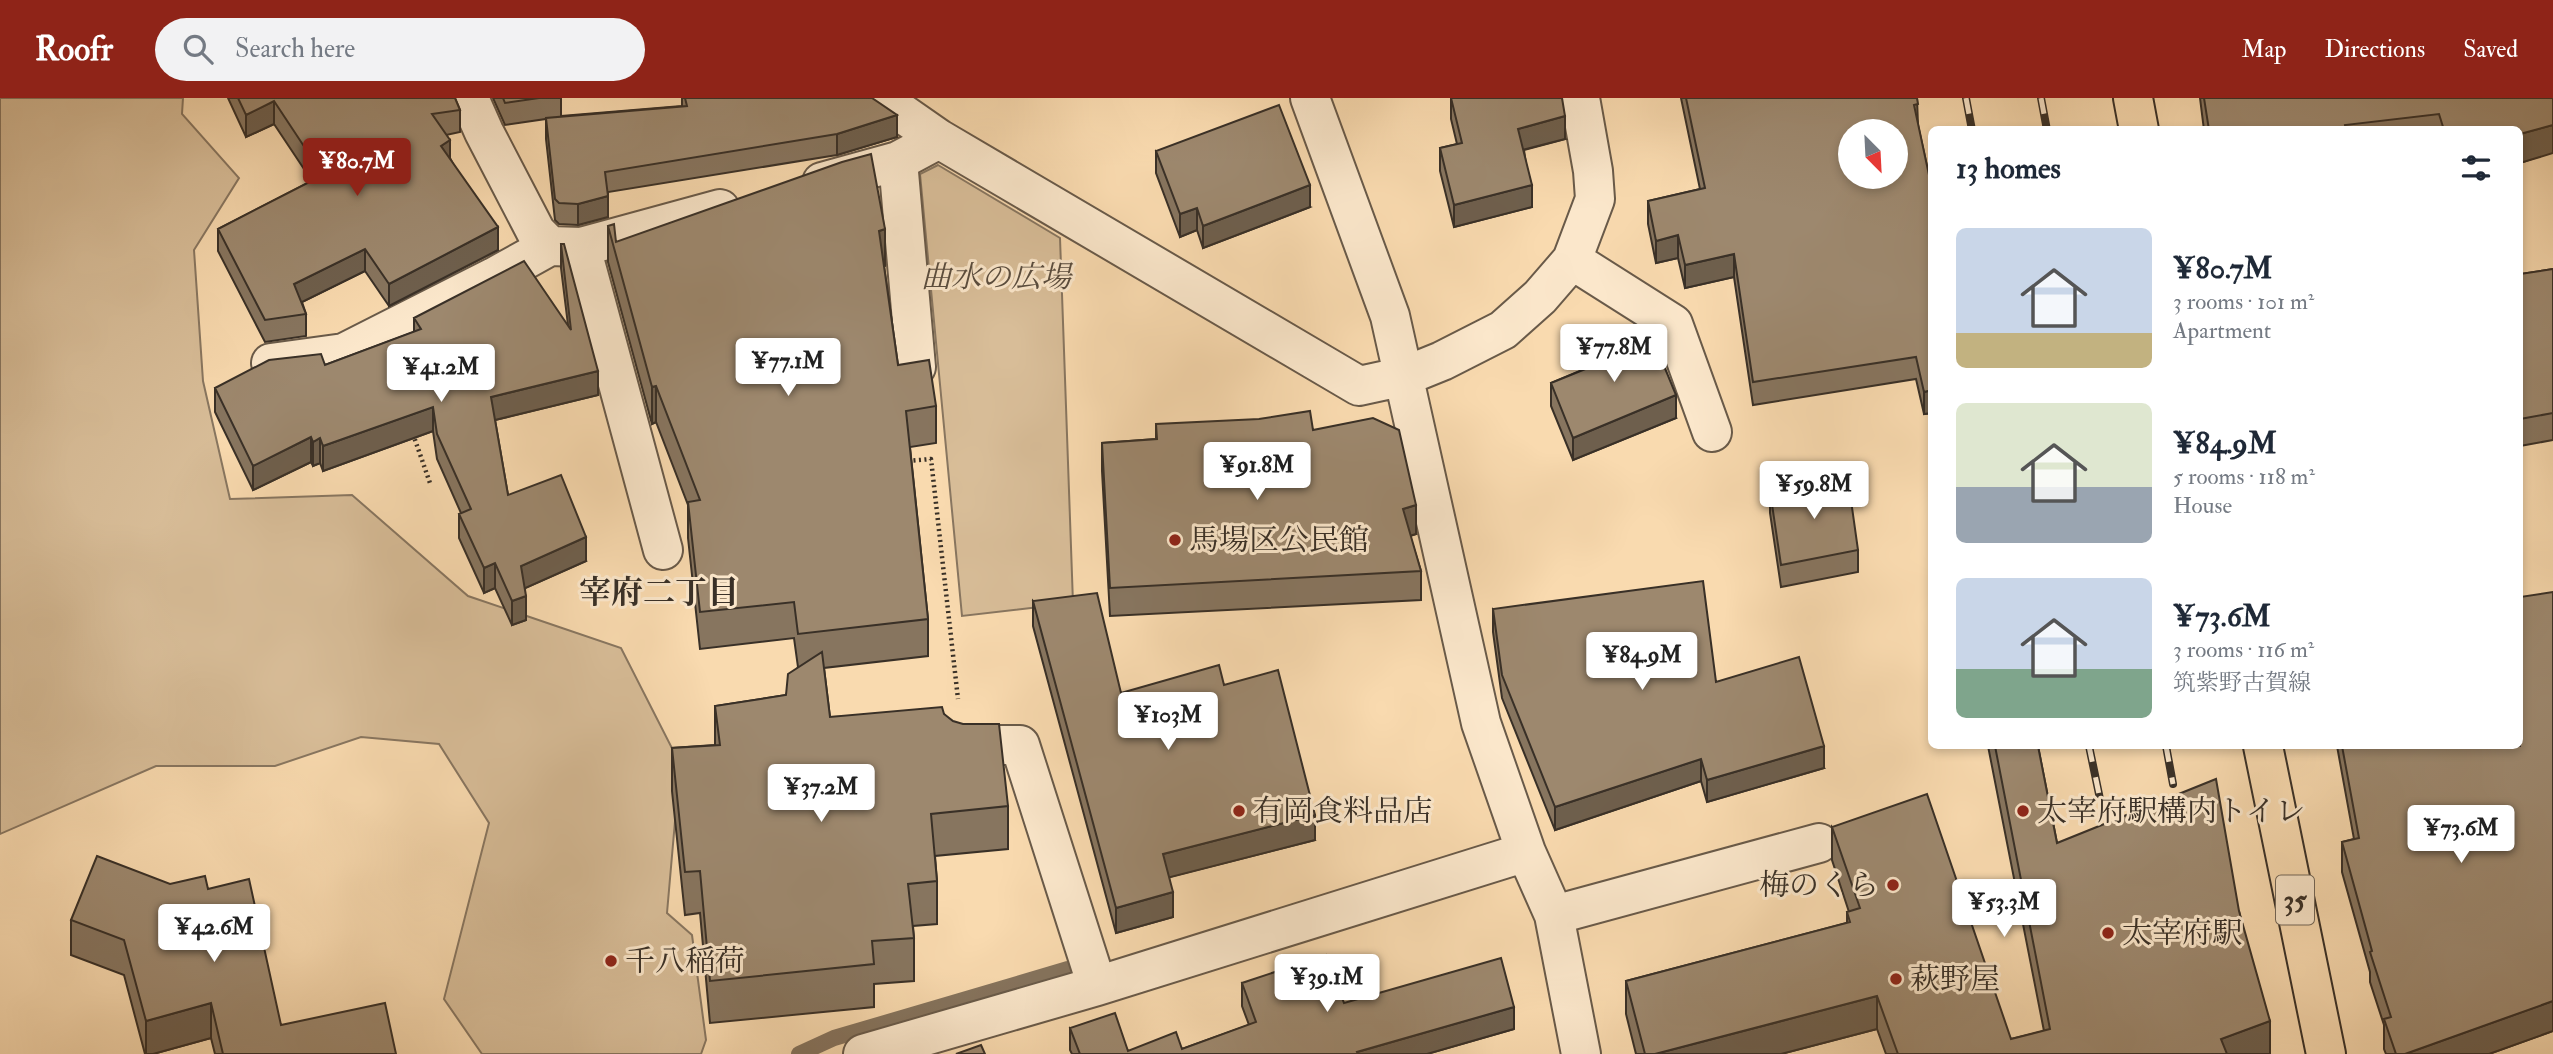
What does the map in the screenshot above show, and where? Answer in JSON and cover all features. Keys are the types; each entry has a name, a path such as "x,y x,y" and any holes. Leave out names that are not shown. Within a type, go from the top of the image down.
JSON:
{"main road":[{"path":"2133,98 2138,126"},
{"name":"35","path":"2264,749 2326,1054"}],"street":[{"path":"469,98 536,232 566,246 663,550"},
{"path":"880,98 939,139 1359,386 1405,376 1442,361 1503,330 1540,297 1572,260 1595,199 1593,171 1580,98"},
{"path":"1310,98 1390,316 1481,723 1526,852 1554,915 1581,1054"},
{"path":"792,190 898,161 939,139"},
{"path":"898,161 916,367"},
{"path":"271,363 344,353 494,277 566,246 753,201"},
{"path":"1572,260 1673,324 1712,432"},
{"path":"963,746 1020,745 1097,986"},
{"path":"1554,915 1819,843"},
{"path":"863,1054 1097,986 1526,852"}],"path":[{"path":"411,427 431,486"},
{"path":"896,462 931,459 963,746"}],"green space":[{"path":"0,98 183,98 182,114 239,178 194,250 203,381 230,499 352,495 468,596 621,648 680,764 667,913 692,935 706,1040 701,1054 482,1054 444,999 489,823 439,744 361,737 275,766 156,766 0,834"},
{"name":"曲水の広場","path":"938,165 1060,238 1073,603 962,616 920,174"}],"building":[{"path":"238,98 455,98 460,110 432,114 450,140 441,146 498,227 389,284 365,249 294,284 306,314 265,320 218,229 323,175 274,101 246,115"},
{"path":"503,98 539,98 505,103"},
{"path":"685,98 872,98 897,115 837,134 605,172 608,196 578,204 559,203 555,199 546,118 687,106"},
{"path":"1451,98 1562,98 1565,116 1518,129 1532,185 1454,205 1440,148 1462,143"},
{"path":"1686,98 1917,98 1918,104 1914,105 1928,170 1928,391 1924,392 1916,357 1753,382 1734,254 1685,265 1678,235 1656,241 1648,201 1705,188"},
{"path":"2204,98 2553,98 2553,125 2523,133 2523,126 2443,126 2439,114 2345,126 2208,126"},
{"path":"1279,105 1310,185 1203,226 1197,208 1180,214 1156,151"},
{"path":"871,154 885,229 879,231 898,365 929,360 936,406 906,411 928,619 798,634 794,602 700,612 688,502 700,500 656,386 652,387 608,226 614,224 616,242"},
{"path":"561,244 564,244 598,371 491,397 508,495 561,475 586,537 521,566 526,596 512,601 495,563 484,568 459,514 471,509 437,434 433,407 323,446 320,438 313,442 311,437 253,466 215,388 269,360 321,354 325,365 421,329 414,318 524,261 571,330"},
{"path":"2553,269 2553,413 2523,418 2523,274"},
{"path":"1648,327 1676,395 1573,438 1551,383 1593,366 1587,352"},
{"path":"1310,411 1313,430 1373,418 1399,430 1416,505 1403,509 1421,571 1110,588 1102,443 1157,439 1156,424 1259,419"},
{"path":"1848,479 1858,550 1781,565 1770,491"},
{"path":"1703,581 1716,682 1799,657 1824,746 1707,780 1701,759 1555,807 1502,675 1493,609"},
{"path":"2553,592 2553,1001 2405,1054 2396,1054 2384,1019 2391,1017 2370,952 2372,951 2342,842 2359,838 2343,749 2523,749 2523,597"},
{"path":"1097,593 1121,693 1219,665 1224,685 1278,670 1315,815 1163,854 1173,892 1116,908 1033,601"},
{"path":"822,652 830,717 942,707 944,714 963,724 999,724 1008,806 931,814 937,881 908,884 914,938 872,941 874,964 710,981 700,871 685,872 672,748 720,745 715,706 786,695 788,674"},
{"path":"1996,749 2039,749 2057,843 2216,779 2239,911 2270,1021 2221,1039 2227,1054 1898,1054 1877,996 1655,1054 1645,1054 1626,981 1850,922 1847,912 1860,908 1832,827 1927,794 2011,1039 2050,1029"},
{"path":"97,856 170,884 205,876 208,889 249,879 281,1025 385,1003 396,1054 223,1054 211,1003 146,1021 124,940 71,920"},
{"path":"1326,955 1344,1003 1501,958 1514,1007 1357,1052 1358,1054 1080,1054 1070,1028 1115,1013 1128,1051 1176,1032 1182,1049 1256,1022 1242,983"},
{"path":"981,1045 985,1054 956,1054"}],"waterway":[{"path":"799,1054 834,1038 1068,969"}],"railway":[{"path":"1966,98 1971,126"},
{"path":"2041,98 2046,126"},
{"path":"2090,749 2100,799"},
{"path":"2167,749 2173,784"}],"place":[{"name":"馬場区公民館","path":"1175,540"},
{"name":"有岡食料品店","path":"1239,811"},
{"name":"太宰府駅構内トイレ","path":"2023,811"},
{"name":"梅のくら","path":"1893,885"},
{"name":"太宰府駅","path":"2108,933"},
{"name":"千八稲荷","path":"611,961"},
{"name":"萩野屋","path":"1896,979"}],"district":[{"name":"宰府二丁目","path":"659,593"}]}
